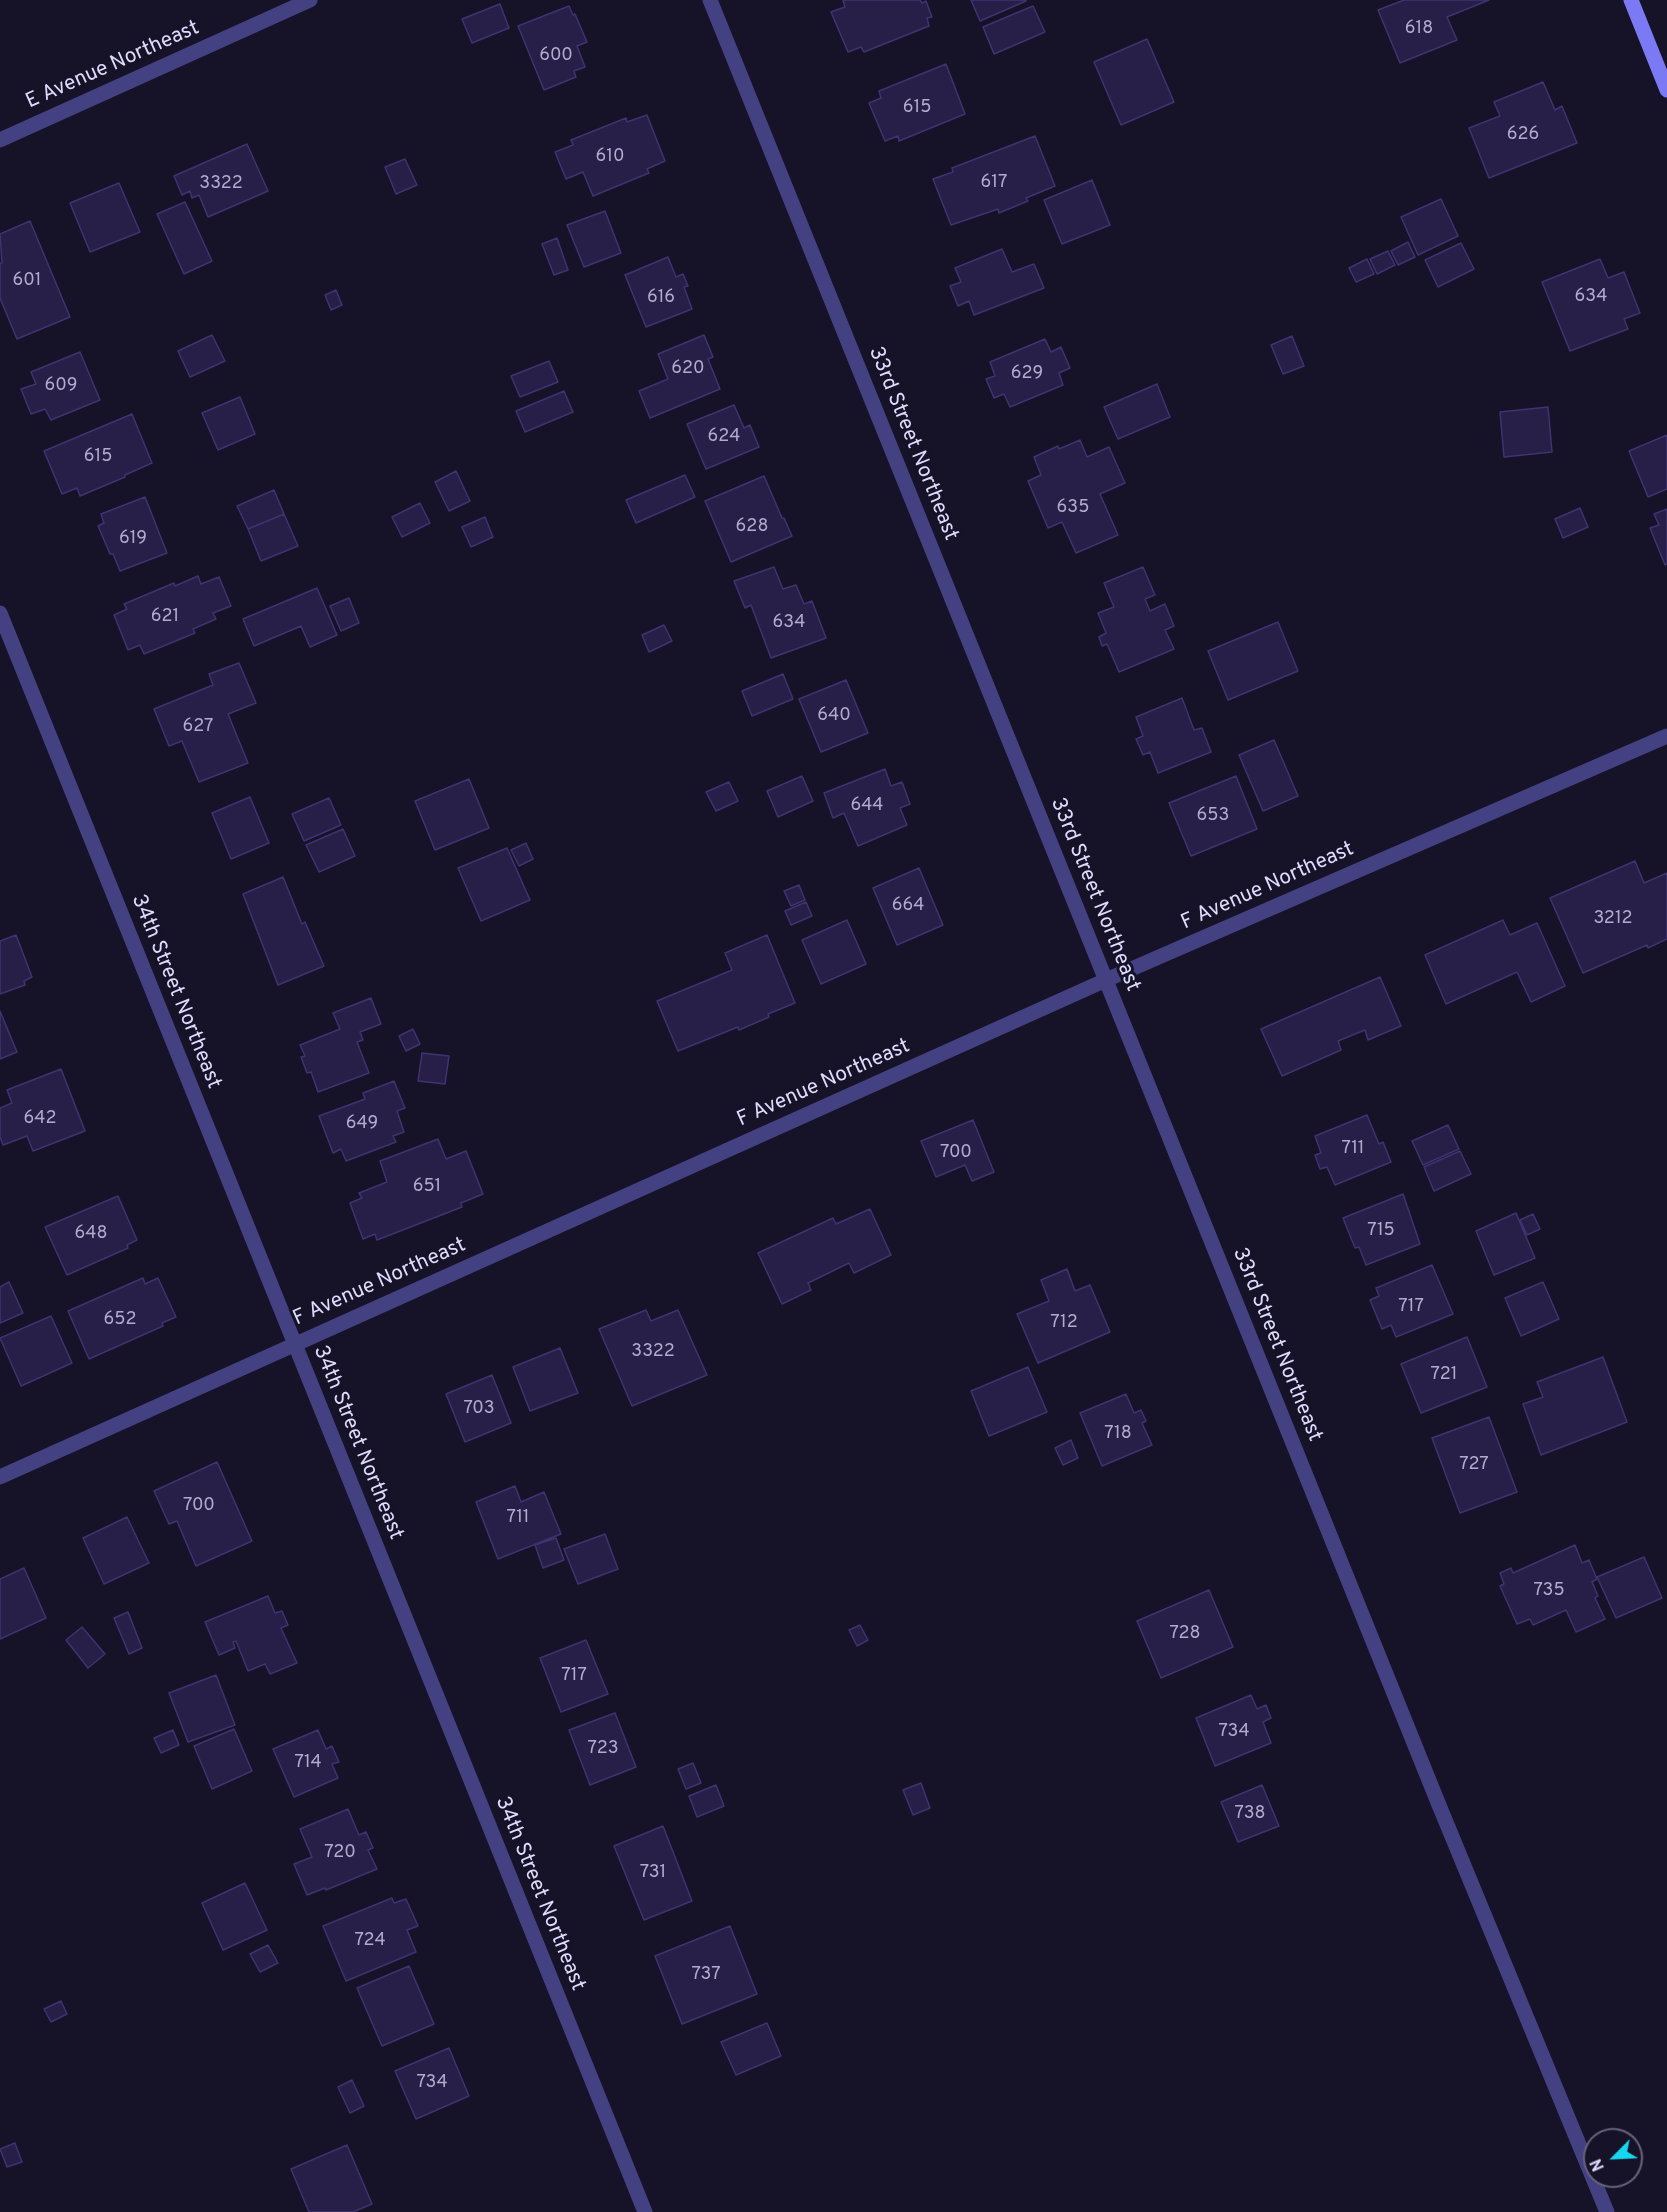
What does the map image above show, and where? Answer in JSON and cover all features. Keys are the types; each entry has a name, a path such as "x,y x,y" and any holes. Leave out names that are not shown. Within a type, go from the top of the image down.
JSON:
{"main road":[{"path":"1630,0 1667,90"}],"street":[{"name":"E Avenue Northeast","path":"0,140 310,0"},
{"name":"33rd Street Northeast","path":"710,0 1439,1805 1607,2212"},
{"name":"34th Street Northeast","path":"0,613 645,2212"},
{"name":"F Avenue Northeast","path":"0,1477 1106,980 1667,736"}],"building":[{"path":"920,0 922,3 926,1 932,17 927,18 929,26 864,52 861,47 848,52 831,12 845,7 843,1"},
{"path":"971,0 1026,0 1026,1 980,21"},
{"path":"1404,0 1489,0 1447,17 1457,40 1400,63 1378,10"},
{"path":"500,4 509,28 472,43 462,19"},
{"path":"569,6 587,42 577,46 585,67 574,71 576,77 544,90 518,26"},
{"path":"1033,6 1045,32 994,54 983,27"},
{"path":"1147,39 1174,102 1121,125 1094,62"},
{"path":"946,64 965,114 899,141 898,136 885,141 869,103 881,98 879,91"},
{"path":"1543,82 1555,110 1562,106 1577,143 1489,178 1469,128 1500,116 1494,102"},
{"path":"647,115 665,161 647,169 649,173 593,196 583,172 566,179 555,152 573,145 571,140 626,118 627,122"},
{"path":"1035,136 1055,186 999,213 998,209 951,225 933,179 953,172 952,168"},
{"path":"247,144 268,191 208,217 199,195 192,198 190,191 182,195 174,176"},
{"path":"405,159 417,185 396,194 385,167"},
{"path":"1092,180 1110,225 1062,244 1044,200"},
{"path":"119,183 140,232 90,252 70,203"},
{"path":"1441,199 1458,236 1418,255 1401,217"},
{"path":"185,202 212,261 184,274 157,214"},
{"path":"605,211 621,253 584,267 567,225"},
{"path":"30,221 70,317 17,339 0,298 0,263 2,263 0,234"},
{"path":"557,238 568,270 554,275 542,244"},
{"path":"1408,242 1415,257 1398,265 1391,251"},
{"path":"1461,243 1474,269 1438,287 1425,260"},
{"path":"1002,249 1012,272 1034,264 1044,288 974,315 969,301 958,306 950,286 961,282 955,268"},
{"path":"1388,251 1395,265 1377,274 1370,259"},
{"path":"668,257 676,277 683,274 688,286 684,287 692,309 646,327 625,275"},
{"path":"1367,259 1374,274 1356,282 1349,268"},
{"path":"1600,259 1608,278 1624,272 1640,313 1624,319 1628,329 1570,351 1542,282"},
{"path":"336,290 342,305 331,310 325,295"},
{"path":"212,335 225,361 190,377 178,351"},
{"path":"704,335 713,357 708,359 720,389 650,418 639,391 668,379 658,354"},
{"path":"1292,336 1304,366 1283,374 1271,345"},
{"path":"1045,339 1051,352 1061,347 1070,368 1059,373 1063,385 1010,407 1004,394 994,398 986,379 995,376 990,362"},
{"path":"80,352 100,400 51,420 45,409 31,414 21,389 36,384 31,372"},
{"path":"549,361 558,382 520,397 511,376"},
{"path":"1157,384 1170,417 1118,439 1104,407"},
{"path":"564,391 573,412 525,432 516,411"},
{"path":"240,397 255,434 218,450 202,413"},
{"path":"734,405 744,428 750,425 759,447 706,469 687,424"},
{"path":"1548,407 1552,452 1504,457 1500,412"},
{"path":"132,414 152,463 80,496 77,488 62,494 44,451"},
{"path":"1667,435 1667,489 1648,497 1629,451"},
{"path":"1080,440 1087,457 1109,447 1125,483 1100,494 1118,535 1076,553 1062,522 1048,528 1028,481 1041,475 1034,457 1058,446 1059,449"},
{"path":"456,471 470,501 449,511 435,482"},
{"path":"685,475 695,497 636,523 626,500"},
{"path":"764,476 792,536 731,562 705,501"},
{"path":"274,490 284,514 248,529 237,506"},
{"path":"145,497 167,553 120,571 98,526 104,523 101,514"},
{"path":"420,503 430,523 402,537 392,517"},
{"path":"1580,508 1588,527 1563,538 1555,519"},
{"path":"1667,509 1667,564 1665,565 1650,528 1659,525 1654,514"},
{"path":"284,514 298,546 261,561 248,529"},
{"path":"485,517 493,537 471,547 462,527"},
{"path":"774,567 783,589 796,585 804,604 812,601 826,638 771,658 751,605 745,608 734,581"},
{"path":"1143,567 1155,595 1145,599 1150,611 1165,604 1174,626 1165,630 1174,649 1119,672 1107,644 1102,646 1099,637 1106,633 1098,613 1114,607 1104,583"},
{"path":"198,576 201,584 219,577 231,606 213,613 216,619 193,629 195,633 144,654 140,645 128,650 114,615 127,609 124,604 174,583 175,586"},
{"path":"317,588 337,635 310,647 301,626 254,646 243,619"},
{"path":"349,598 359,623 341,631 330,606"},
{"path":"1278,622 1298,671 1228,700 1208,651"},
{"path":"664,625 672,641 649,652 642,635"},
{"path":"239,663 256,703 228,714 248,763 199,782 182,741 169,746 154,709 213,685 209,674"},
{"path":"783,674 793,699 752,716 742,691"},
{"path":"846,680 868,733 821,752 799,699"},
{"path":"1182,698 1194,730 1202,728 1211,752 1158,773 1150,752 1143,755 1136,739 1143,736 1136,717"},
{"path":"1274,740 1298,796 1263,811 1239,755"},
{"path":"885,769 891,786 902,782 910,804 900,808 907,825 858,846 844,813 833,818 824,793"},
{"path":"802,776 813,801 778,817 767,791"},
{"path":"1236,776 1257,829 1191,856 1169,803"},
{"path":"469,779 489,828 435,850 415,801"},
{"path":"729,782 738,801 716,811 706,792"},
{"path":"250,797 269,843 231,859 212,813"},
{"path":"329,798 341,825 304,841 292,814"},
{"path":"343,829 355,856 319,872 306,845"},
{"path":"526,843 533,859 519,866 511,850"},
{"path":"507,848 530,900 481,921 458,868"},
{"path":"1635,861 1644,883 1667,873 1667,939 1648,948 1647,945 1583,973 1550,898"},
{"path":"919,868 943,925 897,945 873,888"},
{"path":"283,877 302,924 305,922 324,966 278,985 243,894"},
{"path":"799,885 805,900 791,906 784,891"},
{"path":"806,902 812,916 791,925 785,911"},
{"path":"847,920 866,964 821,984 802,940"},
{"path":"1503,920 1510,935 1537,923 1565,986 1531,1002 1517,972 1446,1004 1425,955"},
{"path":"16,935 32,977 24,981 25,985 0,994 0,941"},
{"path":"767,935 795,1003 768,1014 769,1017 739,1030 738,1027 678,1051 657,1001 732,970 725,953"},
{"path":"1380,977 1401,1026 1368,1040 1365,1030 1338,1041 1341,1050 1282,1076 1261,1029"},
{"path":"371,998 381,1024 360,1032 363,1040 357,1042 369,1073 318,1092 311,1072 307,1073 301,1057 305,1056 300,1045 340,1029 333,1013"},
{"path":"0,1011 17,1052 0,1059"},
{"path":"413,1029 420,1044 406,1051 399,1036"},
{"path":"422,1053 449,1056 445,1084 418,1081"},
{"path":"61,1069 85,1131 33,1151 27,1136 3,1145 0,1137 0,1108 12,1103 7,1090"},
{"path":"394,1081 405,1108 397,1111 404,1132 393,1136 396,1142 346,1161 341,1149 333,1153 319,1116 365,1099 363,1093"},
{"path":"1367,1115 1379,1144 1383,1142 1391,1162 1335,1185 1327,1167 1320,1169 1315,1155 1321,1153 1315,1136"},
{"path":"973,1120 994,1172 972,1181 965,1165 936,1177 921,1141"},
{"path":"1448,1125 1459,1149 1423,1165 1412,1141"},
{"path":"438,1139 446,1159 466,1151 483,1194 461,1203 462,1207 377,1240 375,1234 363,1239 350,1203 362,1198 359,1193 387,1182 380,1161"},
{"path":"1460,1151 1471,1174 1434,1191 1424,1167"},
{"path":"1403,1194 1420,1244 1366,1265 1359,1247 1355,1248 1343,1218"},
{"path":"118,1196 137,1240 127,1245 128,1248 67,1275 45,1227"},
{"path":"870,1209 891,1255 854,1273 849,1263 808,1283 811,1290 782,1304 758,1253 833,1218 836,1224"},
{"path":"1516,1213 1535,1258 1494,1275 1476,1231"},
{"path":"1533,1214 1540,1229 1527,1235 1520,1220"},
{"path":"1432,1265 1453,1314 1396,1337 1391,1325 1382,1329 1370,1300 1379,1296 1376,1288"},
{"path":"1067,1269 1075,1291 1090,1285 1110,1332 1038,1363 1017,1314 1049,1301 1041,1280"},
{"path":"143,1278 145,1284 158,1278 176,1317 162,1323 163,1326 89,1359 68,1311"},
{"path":"9,1282 23,1313 0,1323 0,1287"},
{"path":"1543,1282 1559,1319 1521,1336 1505,1298"},
{"path":"646,1310 651,1321 678,1310 707,1375 632,1406 599,1329"},
{"path":"51,1316 72,1363 21,1386 0,1338"},
{"path":"1467,1337 1487,1387 1421,1413 1401,1364"},
{"path":"560,1348 578,1393 530,1411 513,1367"},
{"path":"1603,1357 1627,1422 1541,1455 1523,1404 1543,1397 1537,1382"},
{"path":"1028,1367 1047,1412 989,1436 971,1391"},
{"path":"492,1375 511,1423 465,1442 446,1394"},
{"path":"1126,1394 1134,1413 1141,1410 1146,1421 1142,1423 1152,1445 1102,1466 1080,1413"},
{"path":"1489,1417 1517,1492 1460,1513 1432,1438"},
{"path":"1071,1440 1078,1458 1063,1465 1055,1448"},
{"path":"217,1462 252,1541 196,1566 177,1521 169,1524 154,1491"},
{"path":"515,1486 521,1502 544,1492 561,1534 498,1559 476,1502"},
{"path":"127,1517 149,1563 104,1584 83,1538"},
{"path":"605,1534 618,1569 578,1584 564,1549"},
{"path":"556,1538 564,1560 543,1568 535,1545"},
{"path":"1575,1545 1582,1563 1589,1560 1597,1579 1592,1582 1598,1596 1595,1598 1605,1619 1576,1632 1566,1610 1533,1625 1530,1619 1517,1624 1500,1586 1504,1584 1500,1573 1511,1568 1513,1573"},
{"path":"1644,1557 1662,1598 1616,1618 1597,1577"},
{"path":"24,1568 46,1618 0,1639 0,1579"},
{"path":"1209,1590 1233,1647 1161,1678 1137,1621"},
{"path":"268,1596 275,1613 282,1611 288,1625 281,1628 297,1663 270,1674 265,1664 248,1671 236,1641 233,1642 235,1648 219,1655 205,1622"},
{"path":"128,1612 142,1648 129,1654 114,1618"},
{"path":"860,1625 868,1640 857,1646 849,1630"},
{"path":"82,1627 105,1654 88,1668 66,1640"},
{"path":"586,1640 608,1694 561,1712 540,1658"},
{"path":"216,1675 235,1725 188,1742 169,1693"},
{"path":"1251,1695 1257,1709 1266,1705 1271,1718 1263,1722 1271,1743 1215,1766 1196,1718"},
{"path":"615,1713 636,1767 590,1785 569,1730"},
{"path":"234,1729 252,1771 212,1789 194,1746"},
{"path":"173,1730 179,1745 161,1753 154,1738"},
{"path":"318,1730 326,1749 332,1746 339,1762 332,1764 338,1778 294,1797 273,1749"},
{"path":"693,1763 701,1783 686,1789 678,1769"},
{"path":"921,1783 930,1808 913,1815 903,1790"},
{"path":"716,1785 724,1806 697,1817 689,1796"},
{"path":"1262,1785 1279,1826 1238,1842 1221,1802"},
{"path":"348,1809 359,1835 366,1832 373,1848 368,1850 377,1869 326,1890 325,1888 307,1895 294,1864 312,1857 300,1829"},
{"path":"663,1826 692,1901 644,1920 614,1846"},
{"path":"245,1883 267,1930 223,1950 202,1903"},
{"path":"392,1898 394,1903 406,1899 418,1926 407,1930 416,1952 346,1981 323,1926"},
{"path":"730,1926 757,1994 682,2024 655,1956"},
{"path":"268,1945 278,1963 260,1972 250,1954"},
{"path":"409,1966 434,2024 382,2046 357,1988"},
{"path":"61,2001 67,2014 51,2022 44,2009"},
{"path":"767,2023 781,2056 736,2075 721,2042"},
{"path":"449,2048 469,2096 416,2119 395,2071"},
{"path":"352,2080 364,2106 350,2113 338,2087"},
{"path":"15,2143 22,2162 7,2167 0,2149"},
{"path":"347,2145 372,2204 353,2212 309,2212 291,2169"}]}
